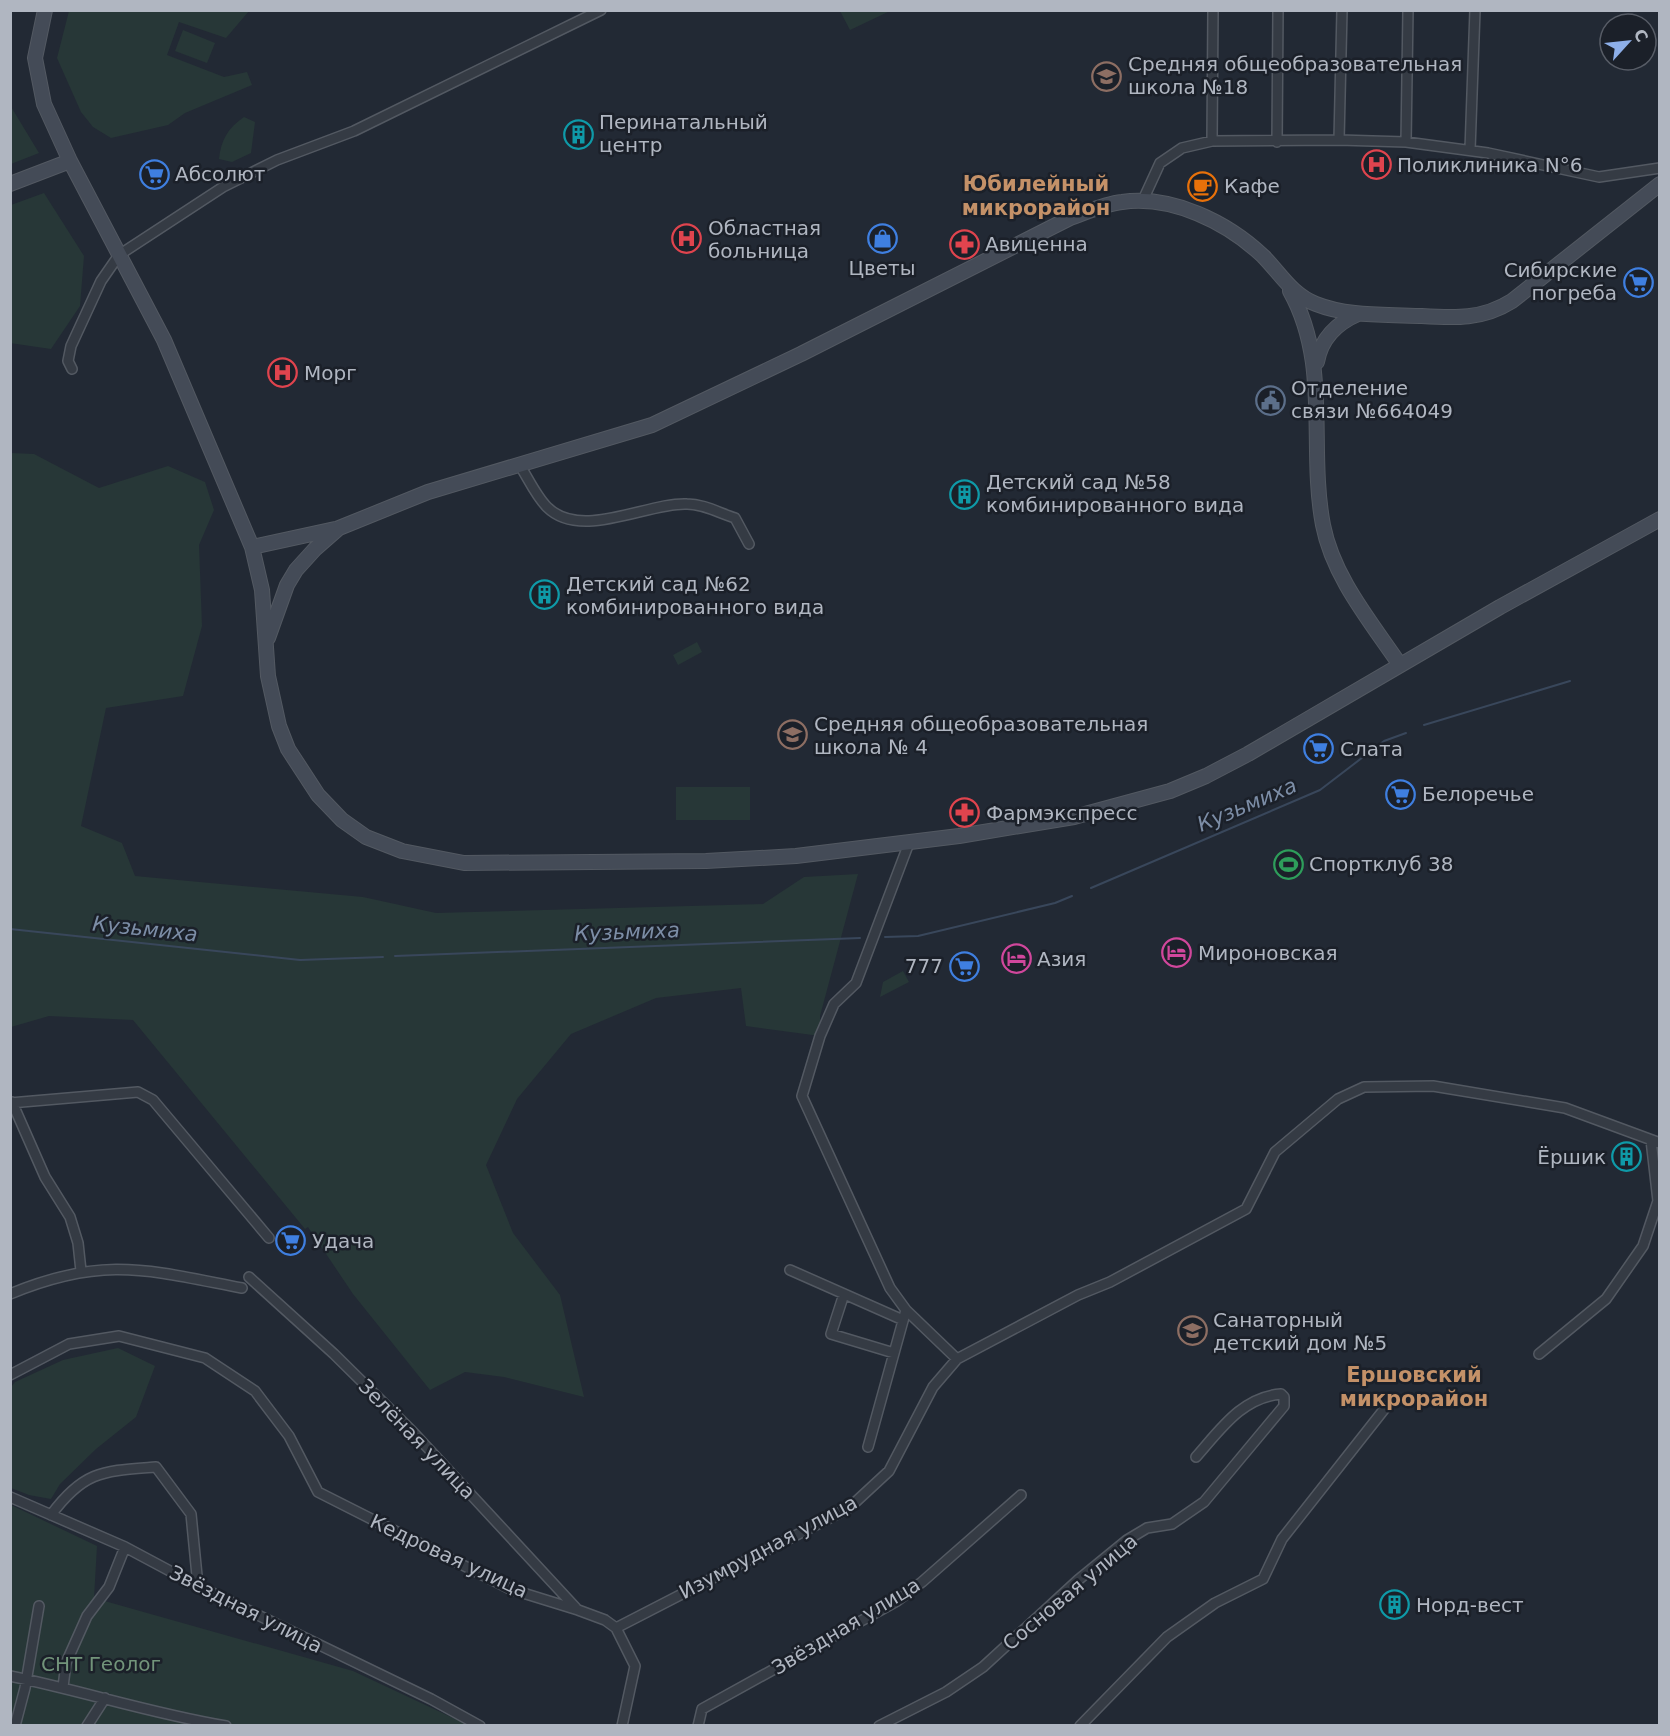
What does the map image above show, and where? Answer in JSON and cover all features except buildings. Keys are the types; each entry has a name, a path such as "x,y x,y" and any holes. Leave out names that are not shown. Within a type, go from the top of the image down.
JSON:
{"main road":[{"path":"45,10 37,40 38,79 44,104 70,161 164,340 252,547 262,590 268,676 279,726 301,770 342,820 366,837 398,850 464,863 706,861 796,856 909,843 1064,819 1170,791 1248,754 1400,665 1659,519"},
{"path":"10,184 70,161"},
{"path":"252,547 339,528 402,501 669,418 1070,218 1096,208 1143,200 1194,213 1224,227 1264,257 1299,295 1315,304 1358,314 1463,318 1499,309 1659,184"},
{"path":"1285,282 1305,324 1315,370 1319,478 1323,524 1328,544 1343,578 1400,665"},
{"path":"1315,370 1318,354 1326,339 1345,320 1358,314"},
{"path":"266,645 287,585 315,549 339,528"}],"street":[{"path":"72,369 69,361 71,346 101,281 119,255 234,182 277,160 354,131 601,10"},
{"path":"1212,141 1213,10"},
{"path":"1277,142 1278,10"},
{"path":"1339,140 1342,10"},
{"path":"1406,142 1408,10"},
{"path":"1470,150 1474,10"},
{"path":"1143,200 1160,163 1182,148 1212,141 1406,142 1488,153 1599,177 1659,168"},
{"path":"519,464 545,505 568,518 606,520 677,504 701,505 735,518 749,544"},
{"path":"868,1447 904,1315 801,1096 820,1036 834,1004 856,983 909,843"},
{"path":"790,1270 844,1294 904,1315 957,1359 1236,1216 1253,1199 1275,1152 1338,1099 1364,1088 1433,1086 1534,1101 1565,1108 1655,1141 1658,1201 1644,1246 1606,1299 1539,1354"},
{"path":"81,1271 78,1243 70,1217 45,1177 11,1103 138,1092 153,1100 269,1238"},
{"path":"10,1294 48,1278 111,1268 148,1270 243,1288"},
{"name":"Зелёная улица","path":"249,1277 334,1354 413,1432 578,1610"},
{"path":"844,1294 831,1334 894,1353"},
{"name":"Кедровая улица","path":"11,1374 69,1344 119,1336 205,1358 255,1391 289,1436 318,1492 510,1589 578,1610 605,1620 616,1628"},
{"name":"Изумрудная улица","path":"616,1628 855,1503 889,1471 933,1387 957,1359"},
{"name":"Сосновая улица","path":"879,1725 946,1692 983,1667 1078,1580 1127,1540 1147,1528 1172,1524 1204,1502 1284,1406 1284,1397 1281,1394 1267,1395 1249,1402 1196,1456"},
{"path":"1080,1725 1167,1637 1215,1602 1263,1579 1282,1539 1386,1407"},
{"path":"51,1515 68,1492 104,1472 156,1467 191,1514 198,1586"},
{"name":"Звёздная улица","path":"698,1725 702,1709 881,1610 914,1589 1021,1495"},
{"name":"Звёздная улица","path":"10,1497 125,1547 198,1586 480,1725"},
{"path":"63,1687 66,1663 87,1616 109,1587 125,1547"},
{"path":"15,1725 39,1606"},
{"path":"616,1628 635,1666 622,1725"},
{"path":"10,1676 105,1698 176,1722 226,1725"},
{"path":"87,1725 105,1698"}],"green space":[{"path":"69,11 249,11 226,38 179,22 167,55 224,77 247,72 252,85 185,113 168,125 111,138 93,127 81,112 57,58"},
{"path":"840,11 890,11 850,30"},
{"path":"183,30 215,43 207,63 175,51"},
{"path":"10,105 39,153 11,164 10,164"},
{"path":"244,117 255,122 251,153 232,162 219,159 226,135"},
{"path":"44,193 84,256 80,306 51,349 10,343 11,205"},
{"path":"11,453 34,454 99,488 168,466 205,482 214,510 199,545 202,626 183,696 106,708 81,826 122,843 135,876 363,897 436,913 763,904 804,877 858,874 820,1016 820,1036 746,1026 741,988 656,998 571,1034 517,1099 486,1165 513,1233 560,1295 584,1397 504,1377 465,1372 430,1390 353,1294 308,1227 305,1229 133,1020 49,1016 11,1027"},
{"path":"697,642 702,652 678,665 673,655"},
{"path":"676,787 750,787 750,820 676,820"},
{"path":"903,971 909,982 880,997 883,982"},
{"path":"118,1348 155,1366 136,1417 96,1449 60,1484 51,1499 29,1495 11,1488 11,1387 15,1382 63,1360"},
{"name":"СНТ Геолог","path":"11,1505 97,1546 94,1598 353,1671 468,1725 11,1726"}],"waterway":[{"name":"Кузьмиха","path":"1424,725 1570,681"},
{"name":"Кузьмиха","path":"1091,888 1320,790 1384,741 1406,733"},
{"name":"Кузьмиха","path":"885,937 918,936 1055,903 1072,896"},
{"name":"Кузьмиха","path":"10,929 300,960 383,957"},
{"name":"Кузьмиха","path":"395,956 860,938"}],"place":[{"name":"Средняя общеобразовательная школа №18","path":"1107,76"},
{"name":"Перинатальный центр","path":"578,134"},
{"name":"Поликлиника N°6","path":"1376,165"},
{"name":"Абсолют","path":"154,174"},
{"name":"Кафе","path":"1203,186"},
{"name":"Цветы","path":"882,238"},
{"name":"Областная больница","path":"687,239"},
{"name":"Авиценна","path":"964,244"},
{"name":"Сибирские погреба","path":"1638,282"},
{"name":"Морг","path":"283,373"},
{"name":"Отделение связи №664049","path":"1270,400"},
{"name":"Детский сад №58 комбинированного вида","path":"965,494"},
{"name":"Детский сад №62 комбинированного вида","path":"545,595"},
{"name":"Средняя общеобразовательная школа № 4","path":"793,735"},
{"name":"Слата","path":"1319,749"},
{"name":"Белоречье","path":"1401,794"},
{"name":"Фармэкспресс","path":"965,813"},
{"name":"Спортклуб 38","path":"1288,864"},
{"name":"Мироновская","path":"1177,953"},
{"name":"Азия","path":"1016,959"},
{"name":"777","path":"964,966"},
{"name":"Ёршик","path":"1627,1157"},
{"name":"Удача","path":"291,1241"},
{"name":"Санаторный детский дом №5","path":"1192,1331"},
{"name":"Норд-вест","path":"1395,1605"}],"district":[{"name":"Юбилейный микрорайон","path":"1036,196"},
{"name":"Ершовский микрорайон","path":"1414,1387"}]}
